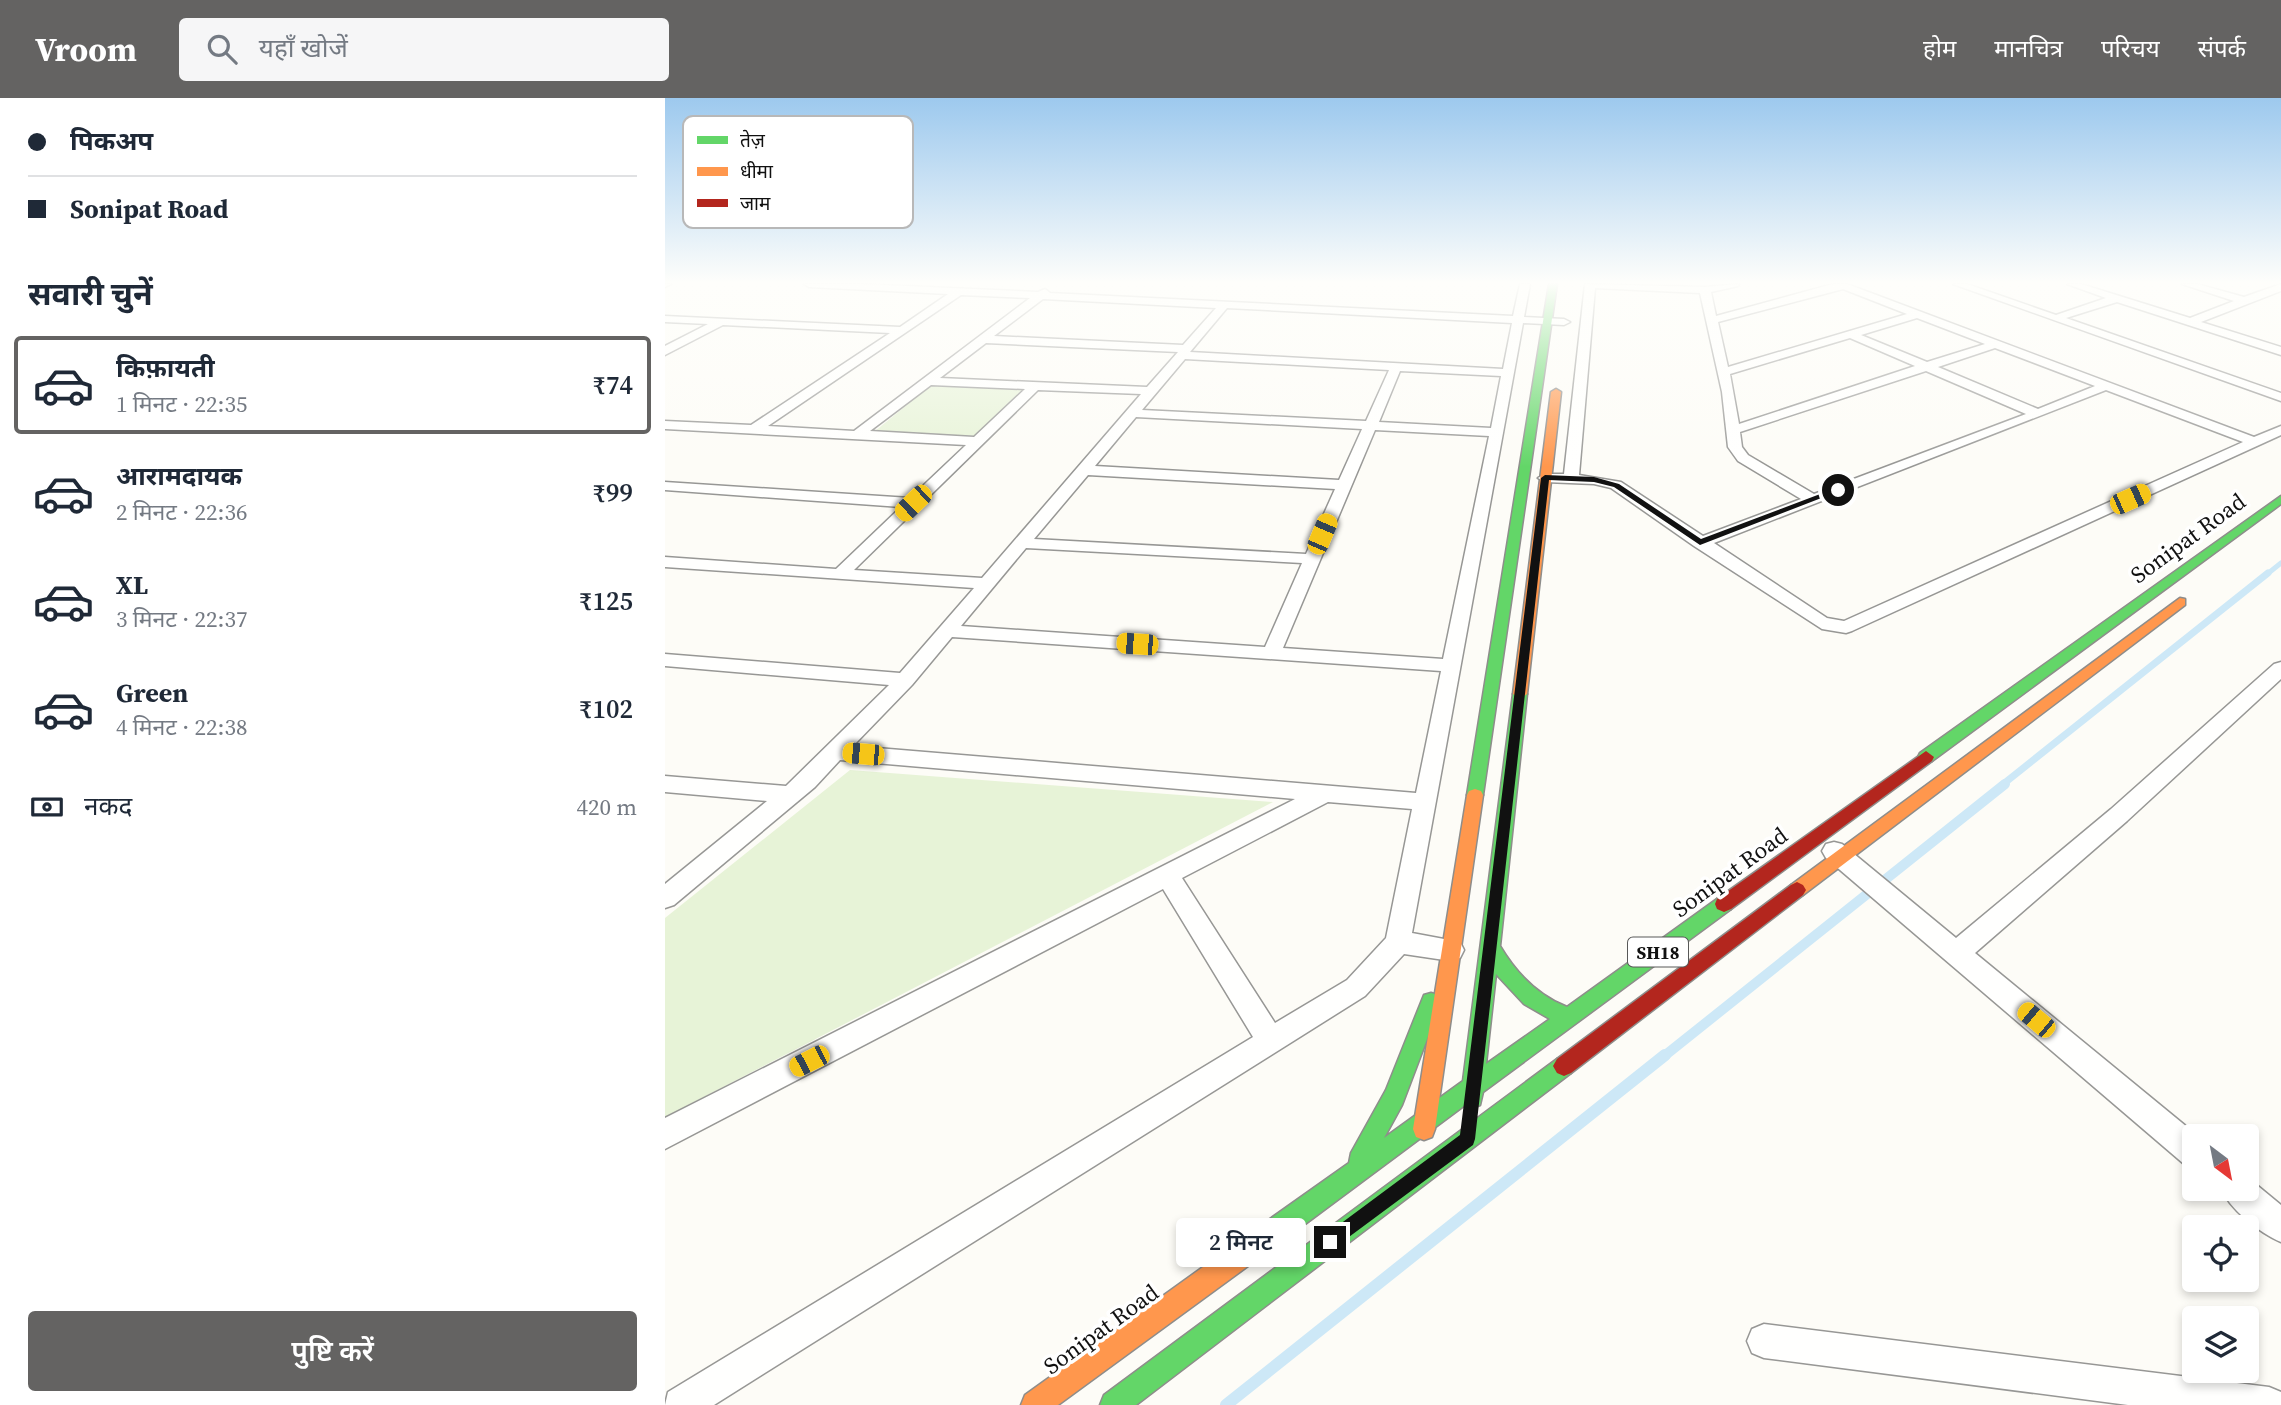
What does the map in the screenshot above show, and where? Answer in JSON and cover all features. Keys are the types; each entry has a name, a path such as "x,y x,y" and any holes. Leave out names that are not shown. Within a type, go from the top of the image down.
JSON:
{"street":[{"path":"753,430 880,345"},
{"path":"857,435 975,345"},
{"path":"1075,345 1508,373"},
{"path":"665,898 790,795 905,680 1189,345"},
{"path":"681,1405 1356,988 1398,942 1513,345"},
{"path":"1417,1177 1543,345"},
{"path":"1571,479 1584,345"},
{"path":"1718,345 1735,447 1744,458 1813,500"},
{"path":"1724,372 1814,345"},
{"path":"1876,345 2038,414"},
{"path":"1733,430 1993,345"},
{"path":"1999,345 2256,442"},
{"path":"2138,345 2262,386 2281,397"},
{"path":"2263,345 2281,351"},
{"path":"1271,653 1396,367"},
{"path":"1467,1139 1558,373"},
{"path":"928,381 1150,391"},
{"path":"840,574 1035,386"},
{"path":"1700,543 2105,386"},
{"path":"1132,413 1497,432"},
{"path":"665,425 977,441"},
{"path":"1545,478 1594,480 1616,485 1822,623 1846,627 2281,430"},
{"path":"1084,470 1344,485"},
{"path":"665,486 913,503"},
{"name":"Sonipat Road","path":"1035,1405 2281,499"},
{"path":"1022,543 1312,559"},
{"path":"665,562 988,584"},
{"name":"SH18","path":"1114,1405 2193,592"},
{"path":"949,631 1452,666"},
{"path":"665,660 905,680"},
{"path":"1958,953 2119,814 2281,668"},
{"path":"835,752 1426,802"},
{"path":"665,784 790,795"},
{"path":"665,1135 1326,793"},
{"path":"1817,836 2182,1142"},
{"path":"1168,876 1271,1041"},
{"path":"1398,942 1451,950"},
{"path":"1489,945 1507,979 1542,1009 1568,1017"},
{"path":"1350,1177 1394,1097 1451,950"},
{"path":"2251,1201 2281,1226"},
{"path":"1764,1341 2269,1405"}],"green space":[{"path":"931,385 1023,389 974,436 874,432"},
{"path":"850,770 1273,802 665,1117 665,918"}],"waterway":[{"path":"2266,575 2281,563"},
{"path":"2002,785 2268,573"},
{"path":"1663,1057 2005,784"},
{"path":"1226,1405 1665,1055"}],"traffic: fast":[{"path":"1475,795 1544,345"},
{"path":"1926,757 2281,499"},
{"path":"1472,1097 1520,694"},
{"path":"1276,1230 1724,904"},
{"path":"1489,945 1521,989 1542,1005 1568,1017"},
{"path":"1359,1161 1394,1097 1431,1002"},
{"path":"1114,1405 1564,1066"}],"traffic: slow":[{"path":"1520,694 1556,392"},
{"path":"1797,890 2180,602"},
{"path":"1424,1129 1475,795"},
{"path":"1035,1405 1276,1230"}],"traffic: jam":[{"path":"1724,904 1926,757"},
{"path":"1564,1066 1797,890"}],"route":[{"path":"1330,1242 1467,1139 1545,478 1594,480 1616,485 1700,543 1838,490"}]}
